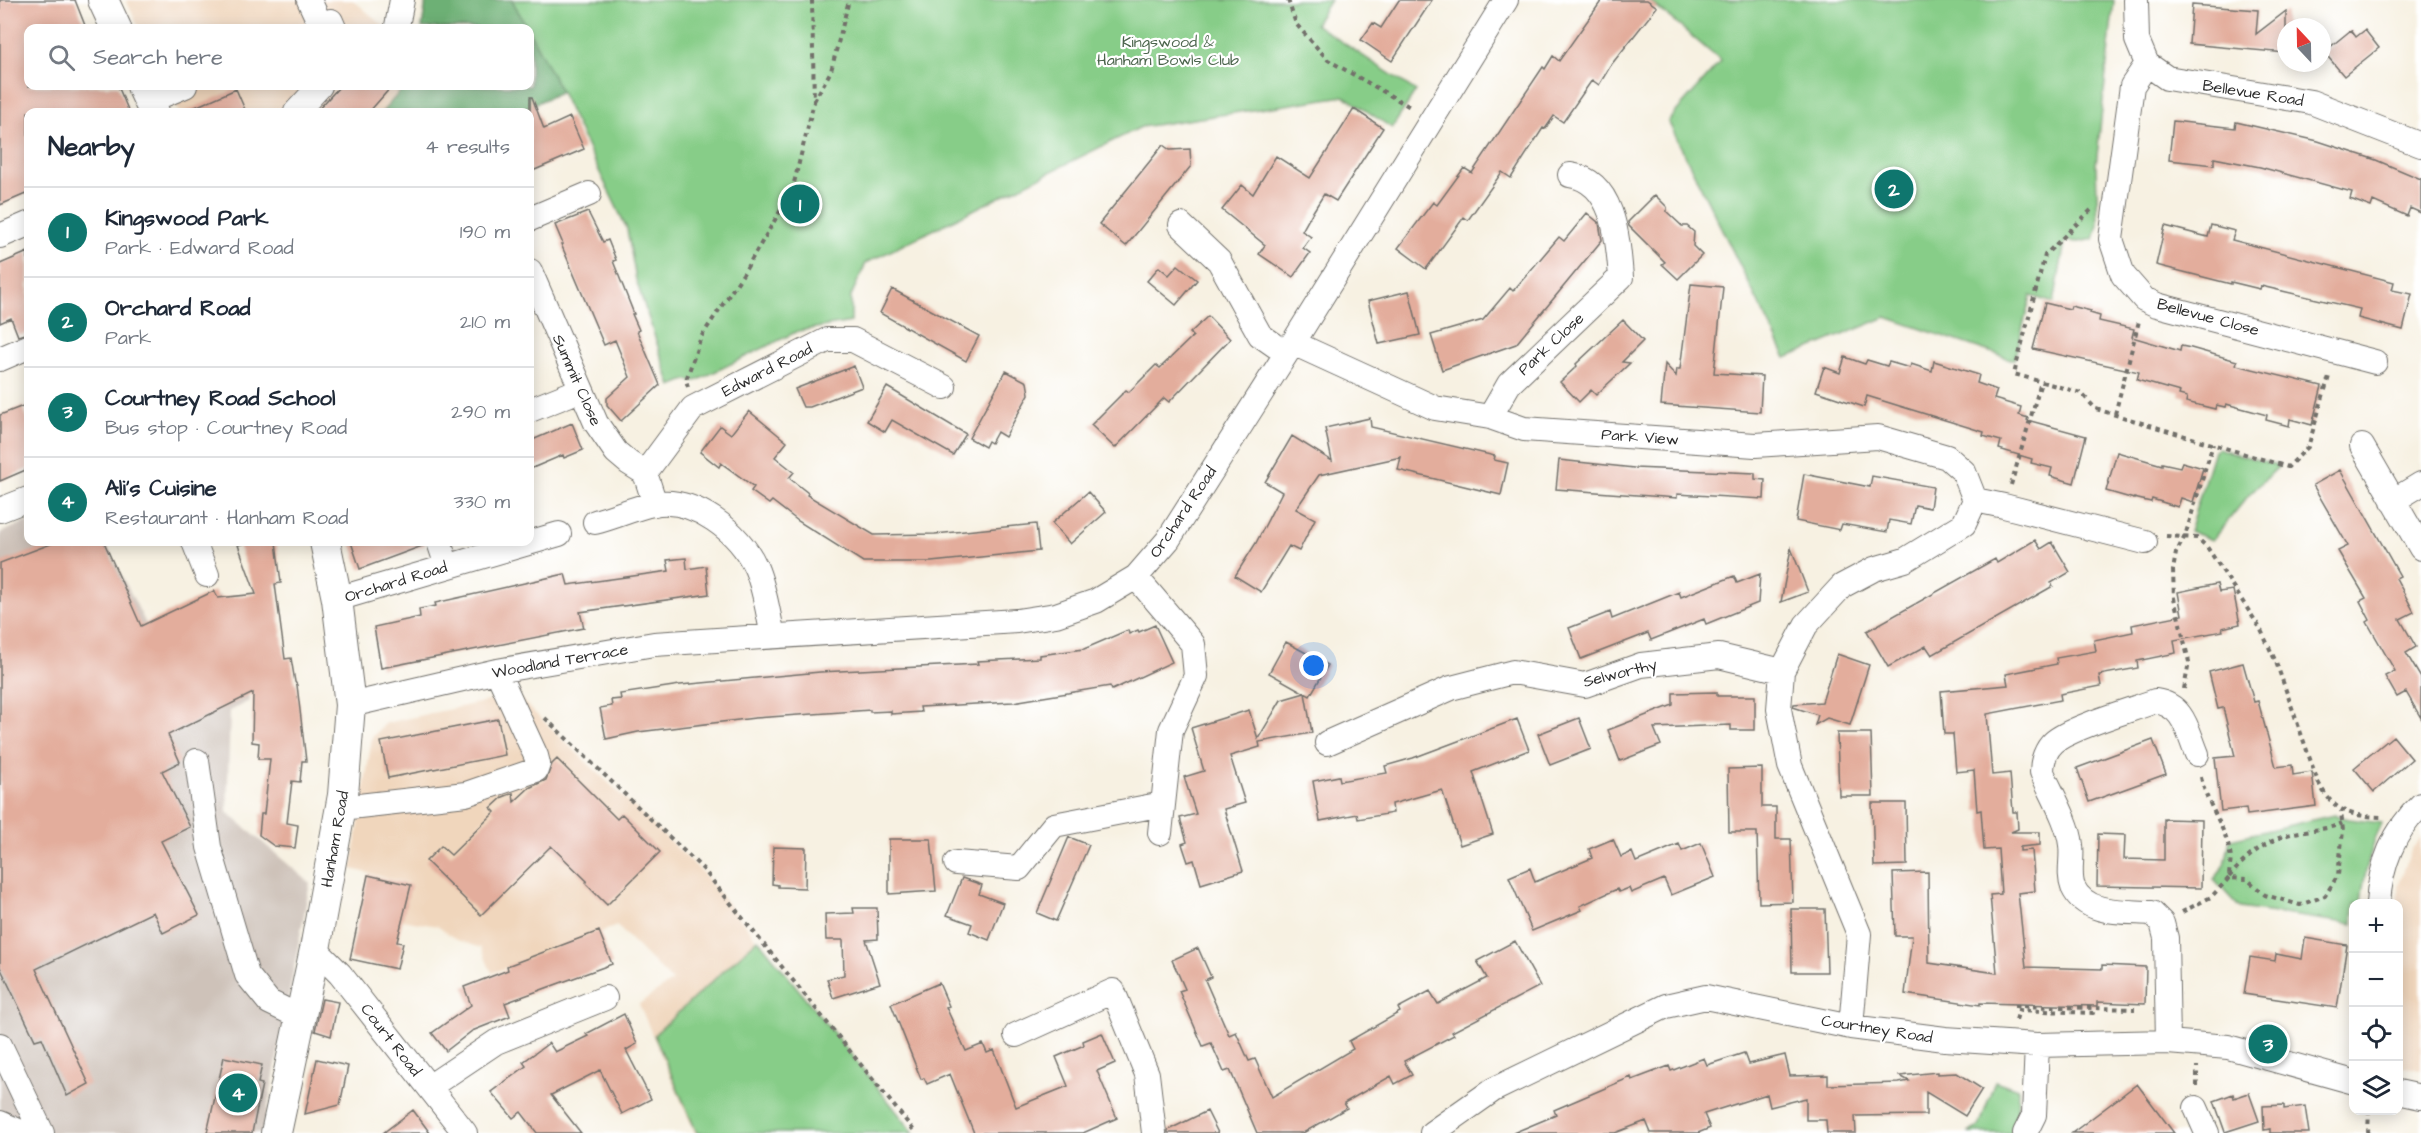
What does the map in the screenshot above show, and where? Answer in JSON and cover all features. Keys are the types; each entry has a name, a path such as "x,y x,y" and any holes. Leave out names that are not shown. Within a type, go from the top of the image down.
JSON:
{"main road":[{"path":"103,0 114,24"},
{"name":"Hanham Road","path":"276,1133 315,949 341,808 350,705 337,599 326,546"}],"street":[{"path":"309,0 321,24"},
{"path":"397,24 402,0"},
{"name":"Orchard Road","path":"773,636 1017,621 1056,615 1096,601 1136,577 1168,540 1506,0"},
{"path":"2136,0 2137,40 2147,64"},
{"name":"Bellevue Road","path":"2147,64 2167,78 2311,102 2421,146"},
{"name":"Bellevue Close","path":"2147,64 2133,86 2111,239 2123,275 2144,299 2157,305 2375,362"},
{"path":"148,100 174,90"},
{"path":"300,108 316,90"},
{"name":"Park Close","path":"1490,417 1509,384 1621,277 1615,226 1609,208 1589,182 1580,176 1570,175"},
{"path":"534,217 589,194"},
{"name":"Park View","path":"1181,225 1219,261 1260,336 1435,408 1490,417 1524,429 1755,445 1878,437 1947,457 1964,472 1975,501"},
{"path":"0,236 24,226"},
{"name":"Summit Close","path":"534,292 538,314 604,438 629,463 645,473"},
{"name":"Edward Road","path":"645,473 693,408 827,340 853,340 944,387"},
{"path":"0,360 24,349"},
{"path":"534,408 580,390"},
{"path":"2362,446 2421,548"},
{"path":"645,473 655,504"},
{"path":"2393,501 2421,484"},
{"path":"0,510 24,501"},
{"path":"1851,1027 1860,934 1790,765 1779,709 1782,671 1806,625 1842,586 1874,569 1905,560 1964,525 1975,501 2004,506 2145,542"},
{"path":"596,522 655,504 686,505 713,517 734,536 756,568 773,636"},
{"name":"Orchard Road","path":"534,541 559,534"},
{"path":"196,546 207,575"},
{"path":"440,546 447,566"},
{"name":"Orchard Road","path":"337,599 517,546"},
{"path":"1136,577 1193,644 1196,676 1171,730 1160,833"},
{"name":"Woodland Terrace","path":"350,705 497,671 654,644 773,636"},
{"name":"Selworthy","path":"1327,743 1451,688 1513,672 1585,685 1641,665 1719,656 1782,671"},
{"path":"341,808 466,794 536,770 538,764 536,756 497,671"},
{"path":"2168,1042 2166,938 2162,923 2152,913 2103,909 2090,906 2081,898 2073,887 2072,845 2042,772 2042,761 2053,742 2069,733 2156,701 2168,703 2180,712 2197,754"},
{"path":"197,761 209,846 247,975 269,1002 300,1017"},
{"path":"956,863 1019,868 1054,825 1163,804"},
{"path":"2378,899 2379,888 2394,840 2414,812"},
{"name":"Court Road","path":"315,949 340,974 465,1133"},
{"path":"1016,1035 1113,991 1147,1074 1154,1133"},
{"name":"Courtney Road","path":"1432,1133 1493,1090 1666,1006 1706,997 1851,1027 1945,1039 2037,1045 2168,1042 2228,1047 2349,1081"},
{"path":"429,1087 496,1042 605,998"},
{"path":"0,1045 42,1133"},
{"path":"2025,1133 2034,1116 2037,1045"},
{"path":"2403,1093 2421,1096"},
{"path":"2196,1108 2207,1133"},
{"path":"0,1123 23,1133"}],"path":[{"path":"812,0 814,102"},
{"path":"693,408 686,380 700,337 743,274 792,191 814,102 831,71 849,0"},
{"path":"1288,0 1296,24 1328,60 1401,103"},
{"path":"2119,182 2044,255 2014,374 2081,393 2087,397 2093,407 2288,467 2308,447 2337,352"},
{"path":"2115,414 2144,299"},
{"path":"2004,506 2041,382"},
{"path":"2180,712 2189,662 2174,598 2173,570 2176,553 2185,536 2213,444"},
{"path":"2145,542 2163,536 2185,536 2197,538 2207,547 2260,628 2276,662 2318,782 2327,798 2341,811 2364,816 2414,812"},
{"path":"540,713 703,869 916,1133"},
{"path":"2197,754 2204,791 2223,828 2231,855 2229,878"},
{"path":"2229,878 2247,879 2265,895 2301,905 2325,896 2338,875 2341,811"},
{"path":"2162,923 2211,897 2245,857 2270,840 2303,831 2333,827 2342,823"},
{"path":"2014,1006 2135,1008"},
{"path":"2019,1010 2093,1013 2094,1008"},
{"path":"2196,1108 2198,1045"},
{"path":"2368,1133 2369,1115"}],"shaded area":[{"path":"126,0 353,0 381,24 137,24"},
{"path":"168,90 401,90 386,108 177,108"},
{"path":"24,523 24,546 107,546 148,628 219,595 244,646 249,701 230,711 227,812 310,883 263,1133 0,1133 0,533"},
{"path":"516,695 701,871 915,1133 695,1133 639,1004 672,981 617,926 492,973 481,948 457,940 437,926 402,920 407,883 352,869 372,737 386,723"},
{"path":"2421,838 2421,1069 2403,1067 2403,899 2398,899 2398,887 2411,850"}],"green space":[{"path":"426,0 512,0 525,24 423,24"},
{"name":"Kingswood & Hanham Bowls Club","path":"512,0 1330,0 1315,24 1416,91 1392,128 1344,96 1141,127 866,263 851,296 851,322 798,331 696,381 686,380 671,386 636,280 627,229 534,41 534,24 525,24"},
{"path":"1649,0 2114,0 2096,165 2098,225 2094,239 2079,242 2065,241 2054,303 2031,296 2014,360 1886,317 1786,358 1668,121 1721,61"},
{"path":"534,41 561,92 526,108 386,108 401,90 534,90"},
{"path":"2217,448 2279,466 2249,495 2212,540 2189,531 2214,450"},
{"path":"2334,815 2382,823 2368,862 2362,899 2349,899 2349,923 2240,908 2214,880 2225,865 2230,839"},
{"path":"758,939 914,1133 697,1133 654,1035"},
{"path":"1995,1081 2018,1089 2017,1120 2010,1133 1967,1133 1979,1127"}],"building":[{"path":"0,0 75,0 84,24 24,24 24,90 120,90 127,108 24,108 24,195 0,205"},
{"path":"1399,0 1432,0 1392,61 1361,40 1373,23 1381,28"},
{"path":"1602,0 1647,0 1657,7 1611,65 1599,85 1592,80 1563,122 1554,116 1545,129 1543,128 1511,178 1502,172 1468,220 1464,217 1426,269 1398,248 1433,202 1437,205 1464,168 1472,173 1543,67 1545,69 1553,56 1559,61"},
{"path":"2192,5 2258,10 2256,34 2286,11 2286,18 2277,18 2277,52 2189,44"},
{"path":"2351,30 2356,37 2365,30 2379,48 2344,76 2331,60 2331,46"},
{"path":"236,90 244,108 193,108"},
{"path":"336,90 388,90 373,108 320,108"},
{"path":"530,97 532,97 544,129 570,117 584,149 534,170 534,108 530,108"},
{"path":"1354,109 1383,128 1336,201 1324,194 1311,215 1302,231 1311,237 1303,248 1310,253 1293,277 1259,254 1265,245 1222,210 1242,185 1253,194 1276,156 1310,178"},
{"path":"2173,121 2235,128 2236,122 2318,141 2376,160 2421,179 2421,213 2410,208 2407,216 2373,201 2371,207 2350,199 2352,192 2260,167 2214,158 2214,165 2169,160"},
{"path":"1163,145 1170,150 1190,149 1191,166 1126,246 1099,224"},
{"path":"1655,195 1667,207 1667,212 1682,226 1687,226 1694,232 1693,246 1702,255 1678,279 1662,264 1665,262 1629,226 1628,222"},
{"path":"588,212 603,242 608,240 616,260 613,261 634,314 632,314 639,330 637,331 660,385 621,421 607,405 607,398 630,377 615,340 604,345 555,225"},
{"path":"1587,213 1599,223 1602,240 1516,344 1442,370 1431,335 1483,320 1510,288 1513,291 1559,237 1564,241"},
{"path":"2211,225 2235,231 2232,240 2394,282 2392,290 2412,294 2403,330 2358,318 2360,309 2261,286 2260,289 2231,282 2231,284 2156,265 2165,226 2208,237"},
{"path":"24,254 24,334 18,336 11,318 0,323 0,264"},
{"path":"1178,265 1197,280 1176,305 1147,281 1159,267 1169,275"},
{"path":"1691,284 1723,287 1714,373 1762,376 1760,412 1661,405 1665,364 1676,376 1677,369 1680,369"},
{"path":"892,289 979,336 966,361 880,313"},
{"path":"1409,291 1420,335 1379,344 1368,301"},
{"path":"2045,303 2091,311 2090,313 2100,316 2099,321 2134,329 2132,337 2180,351 2181,346 2191,348 2237,361 2236,365 2322,386 2312,425 2290,419 2289,426 2266,420 2267,415 2226,404 2225,407 2216,405 2215,409 2186,402 2187,397 2179,395 2180,392 2137,380 2139,372 2033,349"},
{"path":"1208,316 1230,339 1169,402 1164,398 1115,448 1091,425 1126,390 1129,392 1156,365 1160,368 1193,336 1190,333"},
{"path":"1623,320 1643,341 1622,362 1630,363 1596,395 1591,390 1579,402 1560,382"},
{"path":"1845,357 1865,364 1867,360 1887,366 1889,362 1910,368 1911,364 1932,371 1934,361 1979,375 1977,383 1997,390 1994,399 2021,407 2019,415 2028,418 2027,420 2086,436 2074,483 2050,476 2052,468 2031,463 2032,459 1999,449 2001,441 1983,436 1984,432 1867,396 1864,407 1816,391 1824,367 1840,373"},
{"path":"854,366 862,387 810,407 803,407 795,389"},
{"path":"1006,371 1027,382 1029,394 1005,437 997,432 991,443 988,441 985,447 969,438"},
{"path":"887,387 966,434 953,455 892,420 885,432 867,421"},
{"path":"23,406 24,409 24,471 0,481 0,415"},
{"path":"749,411 787,442 775,457 794,472 789,478 808,493 807,495 874,535 935,534 1036,524 1039,551 931,562 863,562 798,521 772,501 769,504 751,491 754,487 721,463 719,467 700,452 720,426 731,434"},
{"path":"1370,418 1371,427 1495,456 1494,460 1508,463 1501,495 1398,470 1401,457 1319,475 1296,509 1315,519 1299,551 1289,546 1261,592 1235,576 1256,543 1282,492 1265,482 1292,436 1332,461 1325,428"},
{"path":"572,423 583,450 564,458 563,455 534,467 534,439"},
{"path":"2117,452 2162,465 2162,463 2180,467 2182,462 2203,468 2193,502 2181,498 2178,507 2152,499 2151,502 2106,491"},
{"path":"1559,460 1634,468 1755,473 1755,479 1765,480 1764,499 1677,494 1677,498 1556,489"},
{"path":"2340,470 2400,576 2396,578 2414,612 2400,619 2416,647 2406,653 2421,678 2421,718 2406,692 2397,697 2385,676 2395,671 2367,622 2370,620 2360,601 2366,598 2338,551 2348,546 2313,485"},
{"path":"1804,474 1870,487 1872,476 1933,487 1930,508 1915,505 1911,524 1889,520 1887,532 1842,524 1840,530 1796,521"},
{"path":"1088,492 1106,512 1070,544 1052,523"},
{"path":"2035,540 2041,549 2052,542 2070,572 2051,583 2053,586 1932,655 1926,646 1888,667 1867,631 1995,559 1997,563"},
{"path":"45,546 106,546 141,626 214,591 218,598 256,594 238,546 276,546 281,583 275,584 285,659 291,658 297,685 306,761 302,761 300,782 292,781 287,823 298,825 295,848 274,846 259,835 261,814 264,814 270,759 258,759 259,743 252,742 253,693 168,735 180,762 162,771 190,827 161,841 199,915 163,933 153,912 36,969 89,1084 67,1096 42,1038 35,1040 0,967 0,563"},
{"path":"352,546 422,546 360,569"},
{"path":"1791,548 1808,592 1781,602"},
{"path":"686,558 687,569 706,566 709,594 580,612 584,628 381,668 374,627 420,617 419,609 436,606 435,603 565,574 568,585 669,571 667,560"},
{"path":"1760,574 1758,603 1706,624 1704,619 1651,640 1648,633 1581,659 1569,628 1610,612 1612,619 1679,592 1681,597 1734,576 1737,583"},
{"path":"2217,584 2219,592 2233,590 2240,624 2222,628 2223,631 2174,640 2176,653 2137,661 2138,668 2099,675 2101,686 2060,694 2061,700 1987,714 1992,775 2010,773 2013,812 2017,812 2018,829 2011,832 2040,832 2040,845 2020,847 2020,851 2032,850 2035,891 2018,893 2026,967 2102,969 2102,965 2146,967 2145,1004 2097,1002 2097,1006 1980,1003 1980,1005 1905,994 1912,936 1895,936 1893,873 1928,872 1929,963 1997,973 1990,895 2001,894 1998,849 1984,850 1981,810 1977,811 1974,770 1956,772 1953,734 1944,734 1941,691 2008,685 2006,674 2057,664 2056,658 2096,651 2094,640 2133,632 2132,625 2182,615 2178,592"},
{"path":"1155,625 1172,662 1112,690 1110,686 1013,702 920,707 921,712 891,714 891,711 870,712 870,710 755,718 638,732 606,739 600,708 612,706 611,700 621,699 620,694 680,685 820,672 978,664 977,661 1040,658 1040,655 1084,649 1128,630 1129,634"},
{"path":"1286,642 1328,665 1310,696 1269,673"},
{"path":"1837,654 1869,665 1850,725 1827,718 1815,725 1818,715 1793,707 1794,704 1822,702"},
{"path":"2243,663 2254,702 2258,701 2276,767 2292,765 2293,775 2312,772 2316,806 2247,815 2246,808 2221,811 2215,758 2235,756 2223,708 2218,709 2209,672"},
{"path":"1717,692 1717,696 1755,696 1755,730 1731,730 1731,725 1654,728 1661,745 1620,761 1608,730 1673,705 1673,693"},
{"path":"1305,693 1312,733 1259,742 1260,747 1230,756 1245,803 1224,809 1243,871 1201,884 1194,860 1188,862 1182,844 1187,842 1180,818 1196,814 1184,777 1204,771 1191,728 1249,710 1258,739 1281,700"},
{"path":"1579,718 1591,749 1550,765 1538,734"},
{"path":"498,719 505,755 388,778 381,742"},
{"path":"1517,719 1529,750 1473,772 1493,834 1460,845 1442,790 1392,804 1393,813 1358,819 1357,814 1320,821 1313,781 1339,776 1340,781 1387,773 1385,766 1413,758"},
{"path":"1837,733 1871,733 1873,796 1839,796"},
{"path":"2393,736 2412,759 2374,792 2354,768"},
{"path":"2153,740 2166,774 2089,802 2077,768"},
{"path":"557,759 617,819 622,814 660,852 607,905 585,883 587,881 551,846 481,915 426,861 441,846 451,855 495,812 491,808 503,797 513,793 514,802 529,788 546,780 552,764"},
{"path":"1762,768 1762,807 1776,807 1776,839 1791,839 1793,902 1759,903 1757,832 1729,832 1728,769"},
{"path":"1872,803 1906,803 1907,865 1874,866"},
{"path":"2164,819 2202,820 2201,888 2097,886 2098,834 2125,835 2124,859 2164,860"},
{"path":"1069,837 1089,845 1056,921 1037,913"},
{"path":"889,839 931,839 936,891 889,894"},
{"path":"1613,839 1621,857 1632,852 1636,862 1679,844 1682,851 1701,843 1715,877 1671,895 1664,879 1631,893 1629,888 1619,892 1617,889 1580,906 1582,910 1532,931 1509,877 1530,868 1535,882 1592,858 1589,849"},
{"path":"773,847 806,848 805,888 778,887 772,884"},
{"path":"368,875 411,885 397,942 403,943 397,969 350,959"},
{"path":"962,878 982,885 979,894 1003,903 989,940 969,932 972,924 947,915"},
{"path":"853,908 877,908 878,939 866,940 880,983 833,998 827,979 844,975 843,940 826,940 825,914 854,913"},
{"path":"1791,909 1825,909 1827,972 1792,972"},
{"path":"599,931 612,964 505,1003 510,1016 472,1031 446,1051 432,1033 471,1005 464,987 508,970 507,966"},
{"path":"2305,938 2347,945 2337,1008 2244,994 2250,957 2275,961 2276,954 2302,959"},
{"path":"1515,941 1540,986 1452,1032 1454,1035 1404,1061 1412,1075 1395,1084 1391,1076 1344,1103 1347,1108 1303,1133 1257,1133 1230,1070 1224,1072 1211,1043 1203,1046 1179,991 1185,989 1172,960 1198,948 1211,977 1205,980 1229,1035 1236,1032 1249,1061 1255,1059 1272,1097 1353,1049 1349,1041 1400,1012 1398,1008 1430,991 1438,1004 1487,978 1477,961"},
{"path":"939,983 949,1006 946,1007 966,1051 983,1044 987,1053 994,1050 1016,1107 1068,1086 1056,1057 1084,1045 1083,1041 1102,1033 1115,1063 1097,1071 1117,1118 1083,1133 974,1133 950,1074 927,1084 924,1078 921,1079 891,1004"},
{"path":"322,999 338,1002 331,1036 315,1031"},
{"path":"624,1014 637,1044 626,1050 651,1099 622,1114 600,1070 551,1095 581,1133 537,1133 521,1112 513,1118 491,1092 526,1066 523,1062 549,1043 555,1052 588,1036 586,1034"},
{"path":"1744,1053 1748,1064 1785,1055 1790,1076 1828,1075 1828,1085 1899,1083 1909,1081 1900,1076 1937,1072 1937,1074 1957,1073 1982,1089 1965,1116 1926,1092 1926,1115 1855,1116 1856,1133 1827,1133 1826,1120 1806,1120 1806,1098 1770,1107 1767,1094 1704,1114 1710,1128 1698,1133 1651,1133 1646,1121 1615,1133 1513,1133 1556,1115 1554,1110 1631,1077 1632,1080 1669,1066 1671,1071 1704,1058 1707,1065"},
{"path":"224,1057 262,1065 258,1083 262,1084 252,1133 207,1133"},
{"path":"317,1059 348,1066 340,1105 305,1114"},
{"path":"2137,1084 2174,1133 2072,1133 2120,1097"},
{"path":"2249,1093 2259,1121 2225,1132 2214,1101 2233,1094 2234,1098"},
{"path":"2284,1105 2284,1109 2305,1106 2309,1133 2270,1133 2270,1129 2264,1130 2263,1106"},
{"path":"413,1110 430,1133 383,1133"},
{"path":"1207,1111 1218,1133 1168,1133 1168,1130"}],"place":[{"name":"Orchard Road","path":"1894,189"},
{"name":"Kingswood Park","path":"800,204"},
{"name":"Courtney Road School","path":"2268,1044"},
{"name":"Ali's Cuisine","path":"238,1093"}]}
